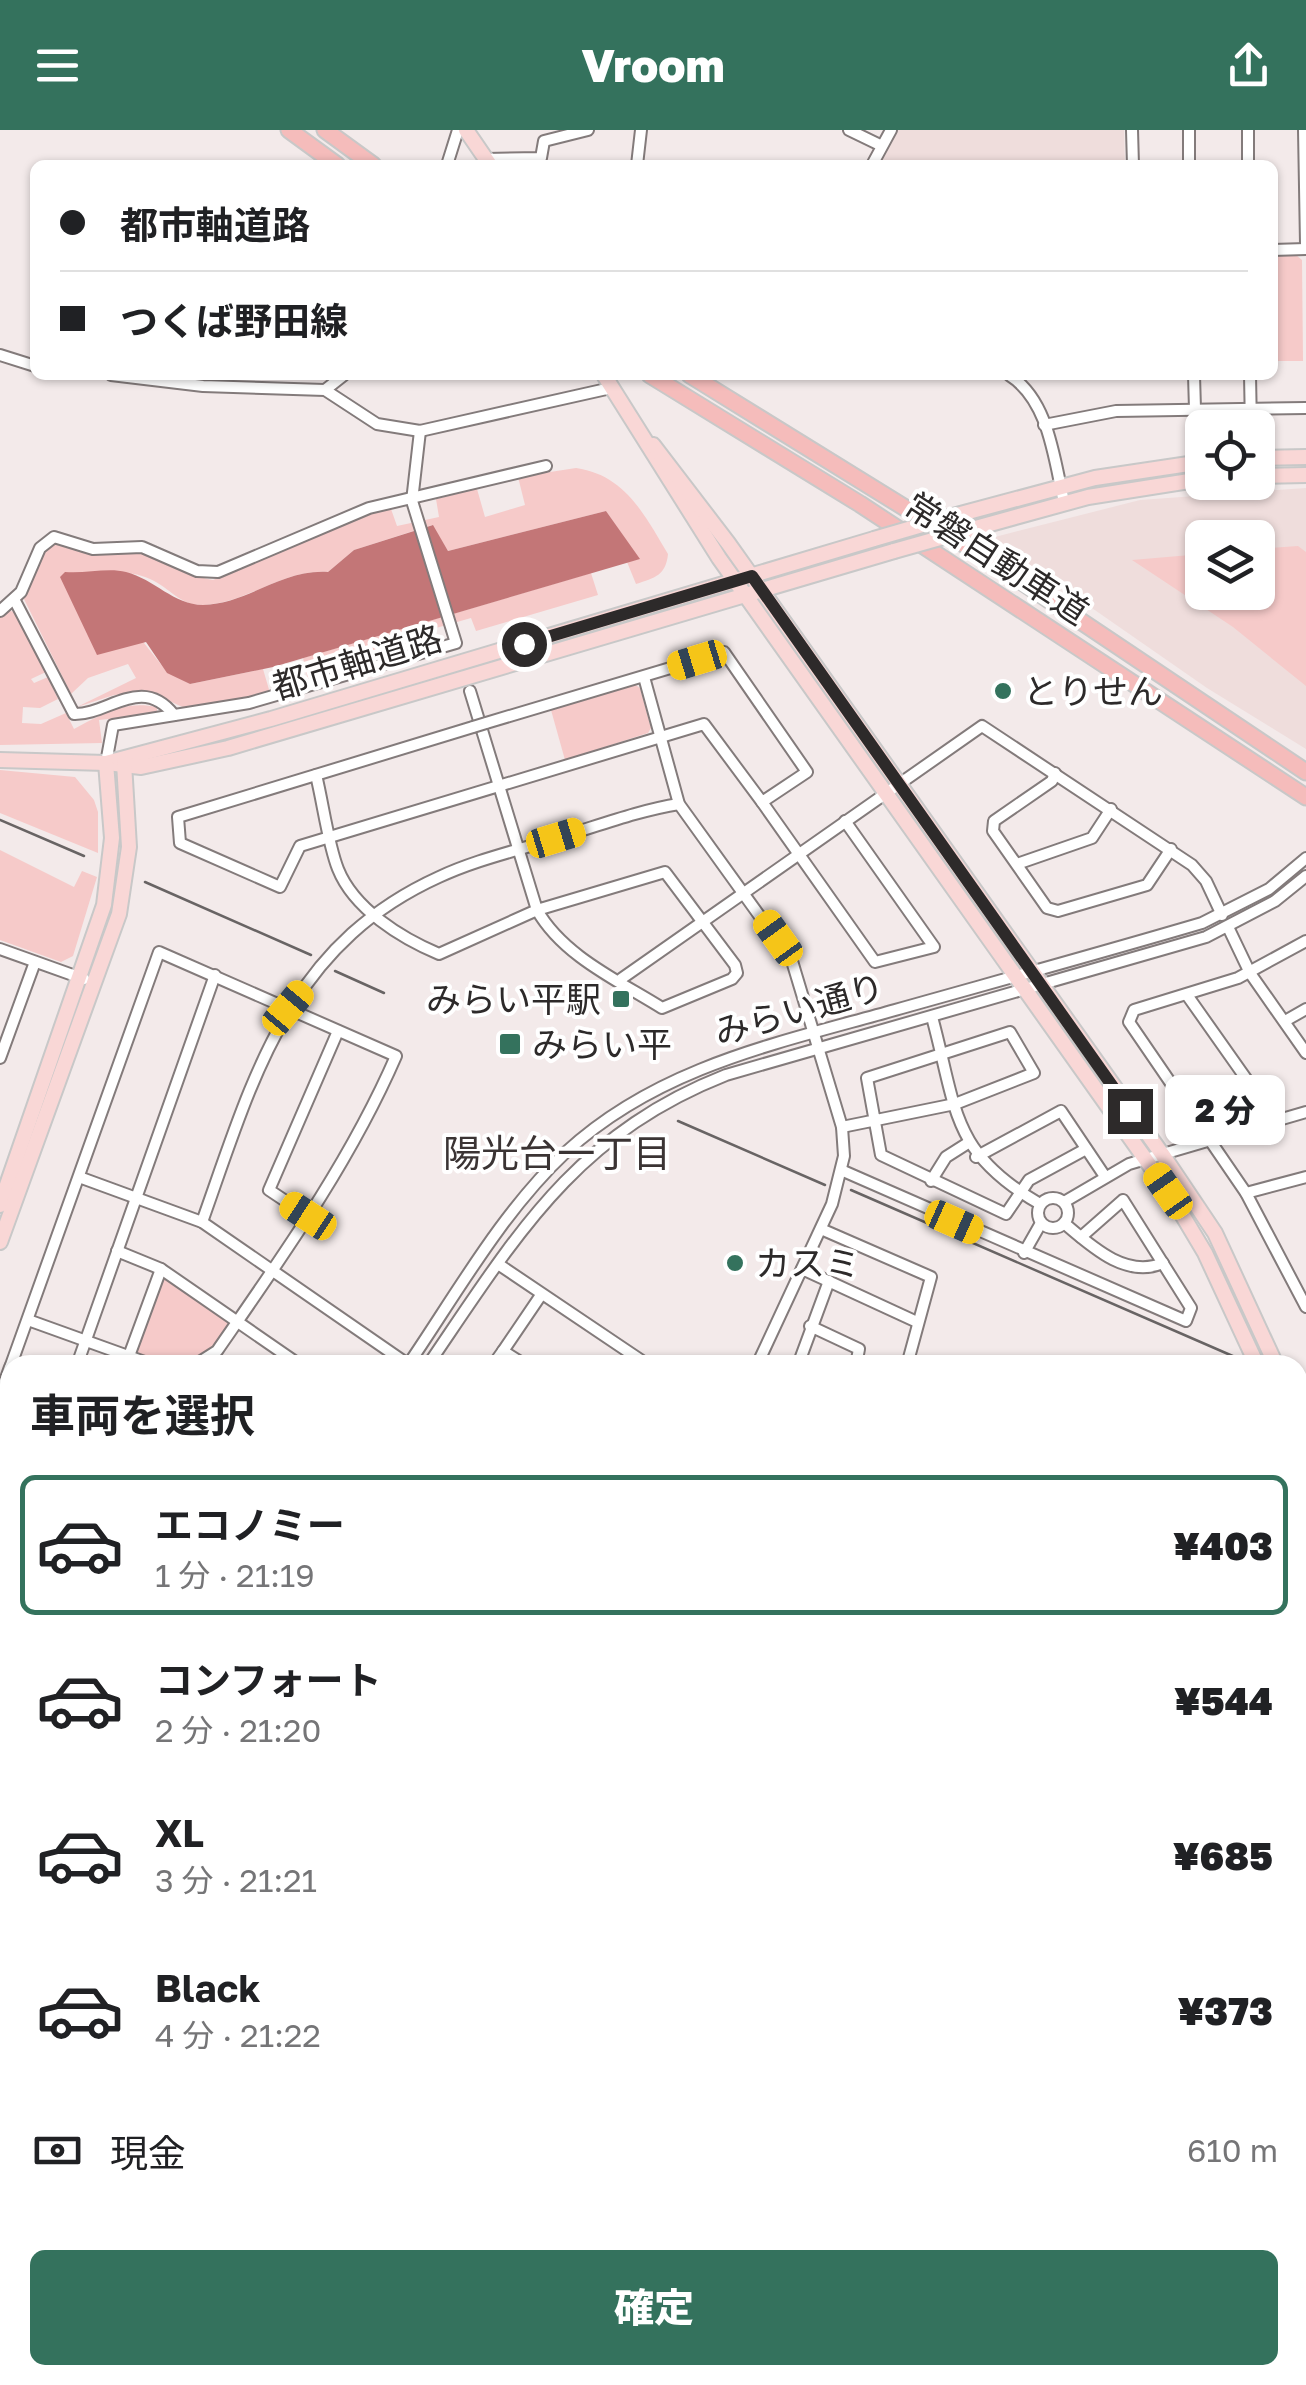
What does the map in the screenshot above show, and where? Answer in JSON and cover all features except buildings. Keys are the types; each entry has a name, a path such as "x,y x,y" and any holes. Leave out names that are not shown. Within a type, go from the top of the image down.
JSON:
{"highway":[{"path":"289,130 330,160"},
{"path":"325,130 366,160"},
{"name":"常磐自動車道","path":"658,380 860,504 1306,797"},
{"name":"常磐自動車道","path":"698,380 991,561 1306,772"}],"main road":[{"path":"466,130 487,160"},
{"path":"607,380 734,581 1146,1159 1206,1253 1252,1355"},
{"path":"632,422 668,461 752,576 1162,1154 1215,1234 1271,1355"},
{"path":"1275,458 1306,457"},
{"name":"都市軸道路","path":"124,763 953,516 1060,486 1185,465"},
{"path":"1275,476 1306,475"},
{"name":"都市軸道路","path":"0,760 124,763 228,748 1064,502 1185,483"},
{"path":"0,1205 104,904 112,862 106,763"},
{"path":"0,1242 120,914 128,868 124,763"}],"street":[{"path":"449,160 458,130"},
{"path":"514,160 541,158 544,136 588,130"},
{"path":"638,160 642,130"},
{"path":"849,130 880,145"},
{"path":"874,160 891,130"},
{"path":"1132,130 1133,160"},
{"path":"1189,130 1190,160"},
{"path":"1248,130 1248,160"},
{"path":"1278,249 1306,246 1304,130"},
{"path":"0,356 30,365"},
{"path":"152,380 203,386 325,390 378,424 420,431 602,380"},
{"path":"325,390 338,380"},
{"path":"1026,380 1044,425 1064,502"},
{"path":"1194,380 1195,409"},
{"path":"1250,380 1251,408"},
{"path":"1044,425 1116,411 1306,408"},
{"path":"106,763 110,727 249,703 456,643 413,505 420,431"},
{"path":"0,611 28,580 40,548 54,538 93,549 142,547 197,570 218,572 369,508 413,505 546,466"},
{"path":"14,599 72,710 80,715 117,698 148,698 166,705 174,715"},
{"path":"762,802 807,772 724,652 178,817 180,843 280,887 300,846 498,785 663,740 704,724 875,962 934,947 845,821"},
{"path":"644,676 679,804 792,961 842,1127 842,1170 821,1229 762,1355"},
{"path":"316,776 336,865 346,886 399,934 440,954 537,910 665,872 735,965 737,974 662,1008 568,946 537,910 470,691"},
{"path":"621,980 982,726 1171,849 1206,880 1222,915"},
{"path":"1055,774 1052,782 994,821 993,832 1047,908 1058,912 1146,885 1171,849"},
{"path":"202,1222 262,1054 288,1008 336,948 374,914 437,877 679,804"},
{"path":"1017,864 1092,838 1111,810"},
{"name":"みらい通り","path":"416,1355 514,1210 583,1137 676,1078 816,1032 1222,915 1269,889 1306,858"},
{"name":"みらい通り","path":"435,1355 567,1175 635,1120 726,1075 1042,985 1228,927 1275,901 1306,876"},
{"path":"1228,927 1250,973 1306,1053"},
{"path":"1306,942 1250,973 1134,1010 1129,1022 1246,1193 1306,1307"},
{"path":"0,949 95,984"},
{"path":"14,1355 159,952 396,1056 374,1106 308,1216 210,1355"},
{"path":"0,1058 5,1028 35,962"},
{"path":"81,1355 215,975"},
{"path":"1187,994 1276,1120"},
{"path":"1285,1021 1306,1009"},
{"path":"932,1017 955,1104 976,1157 1040,1204"},
{"path":"308,1216 269,1190 338,1030"},
{"path":"842,1127 876,1120 955,1104 1034,1073 1010,1032 867,1078 876,1120 881,1155 1006,1214 1029,1180 1086,1149"},
{"path":"976,1157 1061,1111 1104,1175"},
{"path":"1064,1202 1104,1175 1146,1159 1306,1112"},
{"path":"931,1180 946,1157 968,1143"},
{"path":"842,1170 1186,1321 1191,1308 1123,1200 1081,1237"},
{"path":"79,1177 202,1222 395,1355"},
{"path":"1246,1193 1306,1177"},
{"path":"1040,1204 1054,1198 1064,1202 1068,1210 1064,1223 1055,1228 1041,1223"},
{"path":"1024,1253 1041,1223 1040,1204"},
{"path":"1064,1223 1109,1258 1137,1268 1163,1263"},
{"path":"821,1229 931,1277 909,1355"},
{"path":"117,1250 161,1269 238,1320 277,1355"},
{"path":"498,1264 631,1355"},
{"path":"129,1355 161,1269"},
{"path":"802,1269 917,1322"},
{"path":"801,1355 829,1282"},
{"path":"500,1355 541,1294"},
{"path":"28,1320 126,1355"},
{"path":"810,1326 859,1349 858,1355"},
{"path":"503,1351 509,1355"}],"shaded area":[{"path":"895,130 1124,130 1125,160 879,160"},
{"path":"1296,255 1302,260 1303,361 1278,361 1278,256"},
{"path":"576,468 608,479 641,511 668,554 658,575 636,584 627,562 639,559 606,511 448,551 432,525 354,550 328,572 295,576 236,599 204,605 188,603 135,574 90,575 167,672 190,684 263,669 270,693 189,710 152,693 114,695 77,707 136,678 128,664 88,678 71,694 23,597 42,547 52,542 140,551 213,580 365,514 391,509 397,526 439,517 436,499 477,489 485,517 525,505 518,477"},
{"path":"1306,488 1306,749 1207,688 991,538 1140,500 1185,497 1185,500 1275,500 1275,490"},
{"path":"606,511 640,559 273,667 190,684 167,673 146,642 97,655 60,577 65,572 119,571 136,575 183,601 203,605 235,599 295,576 328,572 354,550 433,525 448,551"},
{"path":"1298,546 1306,552 1306,686 1207,610 1275,610 1275,548"},
{"path":"1185,555 1185,595 1132,560"},
{"path":"591,573 598,595 476,631 471,618 429,630 433,645 308,680 303,658"},
{"path":"6,610 15,612 46,672 31,679 34,683 48,677 58,699 40,708 23,707 22,723 41,724 66,713 74,729 134,705 157,707 157,714 99,720 102,743 0,745 0,616"},
{"path":"634,684 640,688 651,728 648,733 565,760 551,710"},
{"path":"0,770 75,777 94,800 98,812 98,853 0,813"},
{"path":"0,850 74,887 82,871 97,877 73,956 61,962 0,940"},
{"path":"168,1276 228,1319 229,1327 200,1355 139,1355 136,1348 160,1278"}],"railway":[{"path":"0,820 84,856"},
{"path":"145,882 311,955"},
{"path":"335,971 384,993"},
{"path":"678,1121 825,1185"},
{"path":"851,1190 1230,1355"}],"place":[{"name":"とりせん","path":"1003,691"},
{"name":"みらい平駅","path":"621,999"},
{"name":"みらい平","path":"510,1044"},
{"name":"カスミ","path":"735,1263"}],"district":[{"name":"陽光台一丁目","path":"557,1152"}],"route":[{"path":"524,644 752,576 1130,1111"}]}
